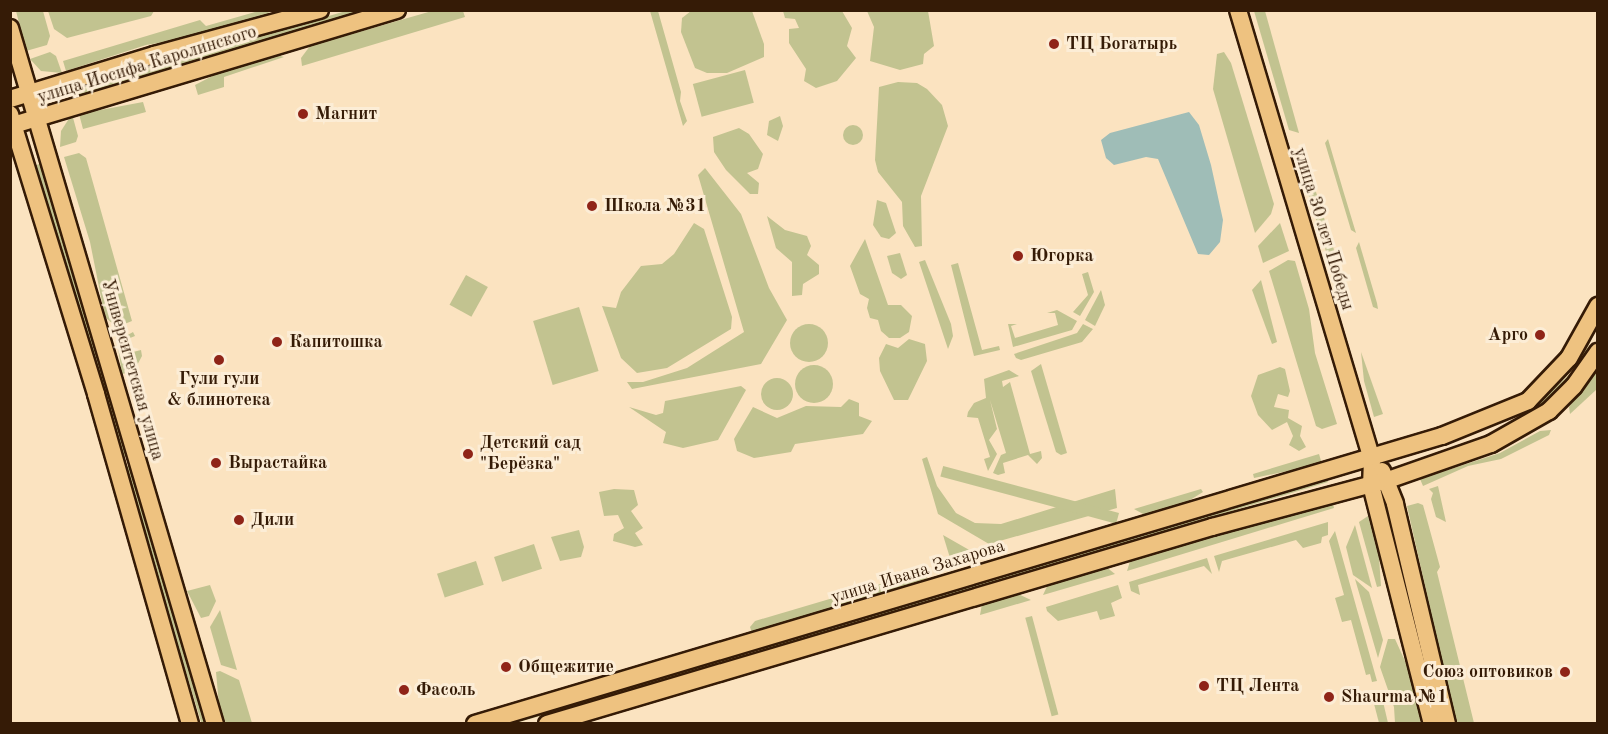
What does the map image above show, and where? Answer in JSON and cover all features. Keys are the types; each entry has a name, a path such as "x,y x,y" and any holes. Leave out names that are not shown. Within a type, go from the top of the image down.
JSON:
{"main road":[{"name":"улица Иосифа Каролинского","path":"10,99 320,10"},
{"name":"улица Иосифа Каролинского","path":"12,122 38,118 397,10"},
{"name":"улица 30 лет Победы","path":"1238,10 1372,459 1371,485 1432,723"},
{"name":"Университетская улица","path":"10,28 216,723"},
{"path":"12,122 96,394 190,723"},
{"name":"улица Ивана Захарова","path":"475,723 1372,459 1442,436 1528,401 1569,358 1598,306"},
{"path":"547,723 1212,527 1388,480 1491,444 1529,425 1574,386 1598,352"},
{"name":"улица 30 лет Победы","path":"1372,459 1388,480 1447,723"}],"green space":[{"path":"16,11 43,11 50,36 47,45 26,51"},
{"path":"48,11 154,11 151,16 67,38 54,29"},
{"path":"259,11 269,12 267,16 206,35 146,45 66,71 63,61 200,20 206,26"},
{"path":"346,11 374,11 74,98 72,90"},
{"path":"432,11 463,11 465,17 302,66 301,58 310,46"},
{"path":"650,11 658,11 681,92 680,101 687,121 683,126"},
{"path":"691,11 752,11 764,44 764,57 727,73 707,73 695,68 681,32 682,18"},
{"path":"783,11 842,11 852,28 847,46 856,58 837,81 816,88 804,81 806,69 789,43 789,29 799,28 795,19 785,18"},
{"path":"867,11 928,11 934,46 924,54 923,64 900,70 870,61 874,27"},
{"path":"1254,11 1265,11 1299,133 1289,130"},
{"path":"50,52 56,56 62,73 41,71 30,59"},
{"path":"1224,52 1231,63 1274,204 1271,214 1255,233 1213,89 1217,54"},
{"path":"277,55 284,57 224,77 224,87 198,95 195,85 222,71"},
{"path":"745,70 754,103 702,117 693,84"},
{"path":"898,82 917,83 927,89 942,105 948,126 921,196 922,246 915,247 903,226 902,202 878,172 875,160 879,87"},
{"path":"143,102 146,112 83,129 79,114"},
{"path":"72,114 78,136 76,142 60,147 61,131"},
{"path":"780,116 783,126 778,141 767,135 769,121"},
{"path":"853,125 860,128 863,135 860,142 853,145 846,142 843,135 846,128"},
{"path":"739,128 749,134 763,154 758,169 747,173 759,183 758,194 750,194 726,170 714,152 713,137"},
{"path":"1328,139 1356,233 1351,230 1325,143"},
{"path":"1303,150 1348,295 1344,297 1328,258 1297,158"},
{"path":"79,153 86,158 132,321 122,325 113,324 105,317 90,242 64,157"},
{"path":"43,163 132,454 124,456 35,165"},
{"path":"705,168 741,214 769,288 787,320 761,364 632,389 627,382 643,382 687,368 744,332 698,175"},
{"path":"877,200 886,203 896,233 889,239 881,237 873,225"},
{"path":"767,216 785,230 807,236 811,246 807,255 819,265 819,274 803,284 802,295 792,296 792,262 776,248"},
{"path":"694,223 704,229 732,317 731,329 667,368 637,373 621,358 602,306 616,308 621,292 641,266 662,264 674,254"},
{"path":"1280,223 1289,251 1263,263 1258,246"},
{"path":"865,239 888,305 901,305 912,316 909,332 900,338 889,338 881,331 878,320 870,318 867,308 869,299 860,294 850,266"},
{"path":"1359,242 1378,309 1373,307 1356,248"},
{"path":"900,253 907,275 901,279 892,273 887,256"},
{"path":"925,260 951,324 953,336 948,349 919,262"},
{"path":"1288,260 1295,261 1309,309 1315,353 1337,424 1322,429 1316,426 1269,271"},
{"path":"958,263 982,350 999,346 1000,350 974,356 951,265"},
{"path":"1088,272 1094,292 1080,316 1073,312 1088,295 1082,274"},
{"path":"466,275 488,287 471,317 450,305"},
{"path":"1261,280 1277,342 1272,344 1252,290"},
{"path":"1101,290 1105,305 1095,326 1085,320"},
{"path":"579,307 599,371 553,385 533,321"},
{"path":"1057,310 1077,321 1072,330 1013,347 1008,324 1017,324 1011,326 1015,338 1058,325 1055,313 1047,313"},
{"path":"809,324 823,329 828,343 823,357 809,362 795,357 790,343 795,329"},
{"path":"1083,324 1093,329 1082,342 1021,360 1014,354 1077,333"},
{"path":"1597,328 1575,373 1527,418 1499,434 1416,463 1415,460 1497,432 1525,416 1572,372"},
{"path":"133,332 135,336 125,340 129,353 141,350 142,356 134,371 122,374 117,341"},
{"path":"909,339 925,344 927,361 908,400 894,400 880,371 879,358 886,344 898,348"},
{"path":"1361,352 1383,414 1374,417 1364,381"},
{"path":"1041,364 1067,453 1061,455 1056,452 1031,371"},
{"path":"814,365 827,371 833,384 827,397 814,403 801,397 795,384 801,371"},
{"path":"1280,367 1285,369 1290,391 1288,397 1278,394 1274,407 1289,410 1288,418 1302,426 1300,436 1306,447 1299,451 1289,445 1293,436 1287,422 1272,430 1258,415 1251,396 1258,375"},
{"path":"1009,370 1019,376 1002,381 1003,387 1010,382 1030,454 1041,451 1042,458 1037,464 1028,455 1003,463 1005,473 998,475 993,473 1001,455 1006,453 990,400 997,429 989,440 997,454 988,471 984,459 990,457 978,418 967,417 974,403 986,398 984,379"},
{"path":"1597,370 1596,390 1570,414 1569,407"},
{"path":"777,378 788,383 793,394 788,405 777,410 766,405 761,394 766,383"},
{"path":"741,386 746,390 718,440 683,448 663,443 666,432 629,407 656,415 663,413 665,401"},
{"path":"849,399 859,403 859,416 872,421 863,434 795,444 791,452 754,458 737,451 734,439 753,407 777,418 806,406 841,407"},
{"path":"1551,430 1549,435 1501,459 1468,466 1423,486 1420,479 1500,453 1540,431"},
{"path":"1319,454 1322,464 1254,478 1253,474"},
{"path":"927,457 937,486 956,513 975,523 1001,524 1115,489 1117,508 989,544 938,514 922,459"},
{"path":"132,465 211,722 202,724 123,468"},
{"path":"943,466 1119,513 1116,524 940,477"},
{"path":"1326,478 1328,482 761,652 759,647"},
{"path":"1438,486 1446,522 1436,517 1431,499 1433,493 1429,489"},
{"path":"614,489 634,490 638,505 631,511 643,528 635,533 643,545 635,547 613,541 614,534 624,528 618,515 604,516 599,492"},
{"path":"1201,489 1203,492 1182,505 1145,515 1134,509"},
{"path":"1418,503 1423,505 1440,567 1437,572 1474,723 1456,723 1407,506"},
{"path":"1333,504 1334,508 1127,571 1131,558"},
{"path":"1368,516 1379,557 1381,586 1377,587 1359,522"},
{"path":"1328,522 1328,535 1322,537 1321,543 1303,548 1296,540 1222,561 1219,572 1214,556"},
{"path":"1355,525 1372,588 1353,575 1346,547"},
{"path":"579,530 584,547 581,557 560,561 551,537"},
{"path":"1335,531 1377,681 1372,682 1370,674 1366,675 1351,620 1342,622 1335,598 1344,595 1329,541"},
{"path":"943,535 971,551 950,558"},
{"path":"534,544 542,569 502,582 494,557"},
{"path":"1207,558 1212,574 1204,566 1138,585 1140,595 1131,591 1129,582"},
{"path":"476,561 484,585 445,597 437,574"},
{"path":"1105,566 1115,574 1043,595 1049,582"},
{"path":"931,569 925,582 752,633 750,627 755,621"},
{"path":"1355,579 1369,592 1383,640 1378,658"},
{"path":"210,585 216,601 209,616 201,618 187,591"},
{"path":"1118,585 1122,598 1111,603 1115,616 1100,620 1097,611 1058,621 1047,611 1046,607"},
{"path":"1016,593 1031,600 980,615 982,604"},
{"path":"220,610 237,670 221,665 210,627"},
{"path":"1032,616 1058,715 1052,716 1025,618"},
{"path":"1388,639 1395,639 1410,672 1421,723 1395,723 1394,707 1380,667"},
{"path":"744,652 746,656 516,723 500,724"},
{"path":"220,671 239,680 252,723 225,723 219,705 216,672"},
{"path":"1381,693 1388,723 1379,723 1372,696"}],"water":[{"path":"1189,112 1199,125 1211,165 1223,220 1220,242 1209,255 1198,254 1158,159 1146,157 1114,165 1106,158 1101,140 1110,133"}],"place":[{"name":"ТЦ Богатырь","path":"1054,44"},
{"name":"Магнит","path":"303,114"},
{"name":"Школа №31","path":"592,206"},
{"name":"Югорка","path":"1018,256"},
{"name":"Арго","path":"1540,335"},
{"name":"Капитошка","path":"277,342"},
{"name":"Гули гули & блинотека","path":"219,360"},
{"name":"Детский сад \"Берёзка\"","path":"468,454"},
{"name":"Вырастайка","path":"216,463"},
{"name":"Дили","path":"239,520"},
{"name":"Общежитие","path":"506,667"},
{"name":"Союз оптовиков","path":"1565,672"},
{"name":"ТЦ Лента","path":"1204,686"},
{"name":"Фасоль","path":"404,690"},
{"name":"Shaurma №1","path":"1329,697"}]}
